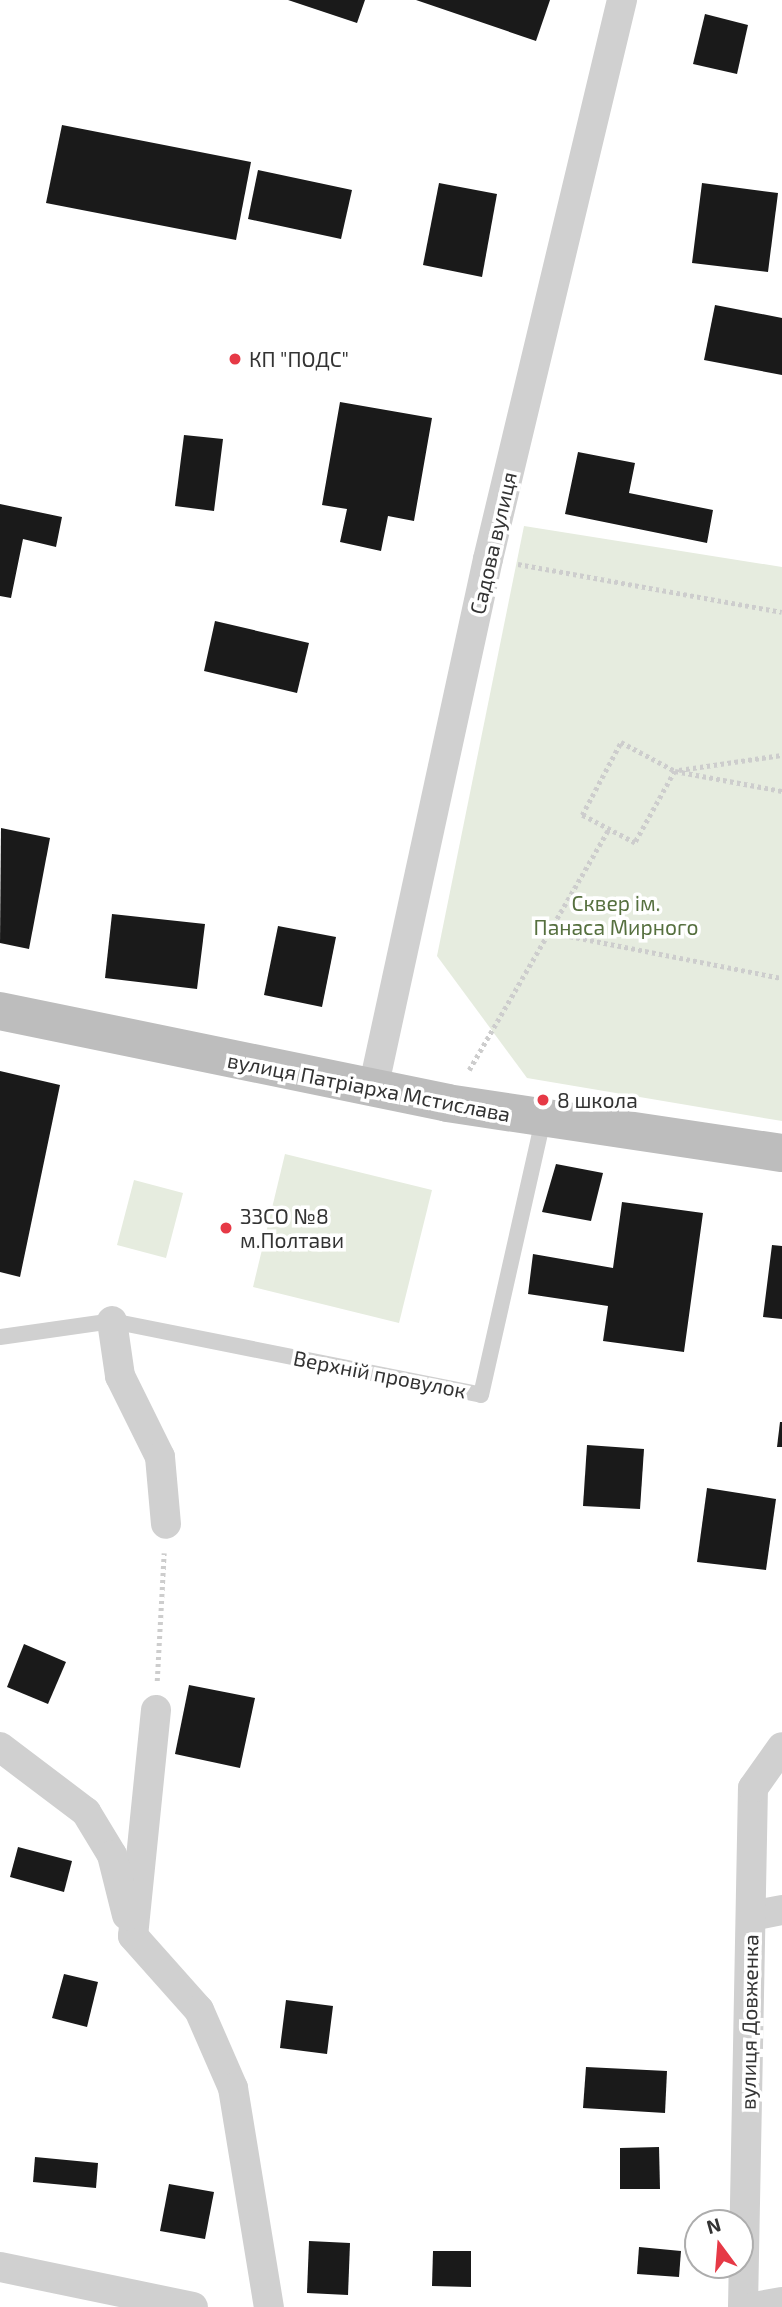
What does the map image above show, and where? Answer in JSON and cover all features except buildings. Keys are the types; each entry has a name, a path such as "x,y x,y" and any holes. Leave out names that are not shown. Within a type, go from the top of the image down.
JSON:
{"main road":[{"name":"вулиця Патріарха Мстислава","path":"0,1011 447,1103 782,1153"}],"street":[{"name":"Садова вулиця","path":"373,1088 488,559 622,0"},
{"path":"112,1321 120,1376 160,1457 166,1524"},
{"path":"133,1937 156,1710"},
{"path":"0,1747 86,1812 112,1855 133,1937 200,2010 233,2088 269,2307"},
{"name":"вулиця Довженка","path":"743,2307 753,1788 782,1747"},
{"path":"751,1916 782,1910"},
{"path":"0,2267 193,2307"},
{"path":"754,2307 782,2302"}],"lane":[{"name":"Верхній провулок","path":"0,1337 112,1321 481,1395 543,1119"}],"path":[{"path":"552,570 782,612"},
{"path":"675,771 635,844 582,815 621,742 675,771 782,791"},
{"path":"675,771 782,755"},
{"path":"447,1103 608,830"},
{"path":"549,932 782,978"},
{"path":"156,1710 166,1524"}],"green space":[{"name":"Сквер ім. Панаса Мирного","path":"524,526 782,567 782,1121 527,1078 437,956"},
{"path":"285,1154 432,1190 399,1323 253,1287"},
{"path":"134,1180 183,1193 166,1258 117,1245"}],"place":[{"name":"КП \"ПОДС\"","path":"235,359"},
{"name":"8 школа","path":"543,1100"},
{"name":"ЗЗСО №8 м.Полтави","path":"226,1228"}]}
